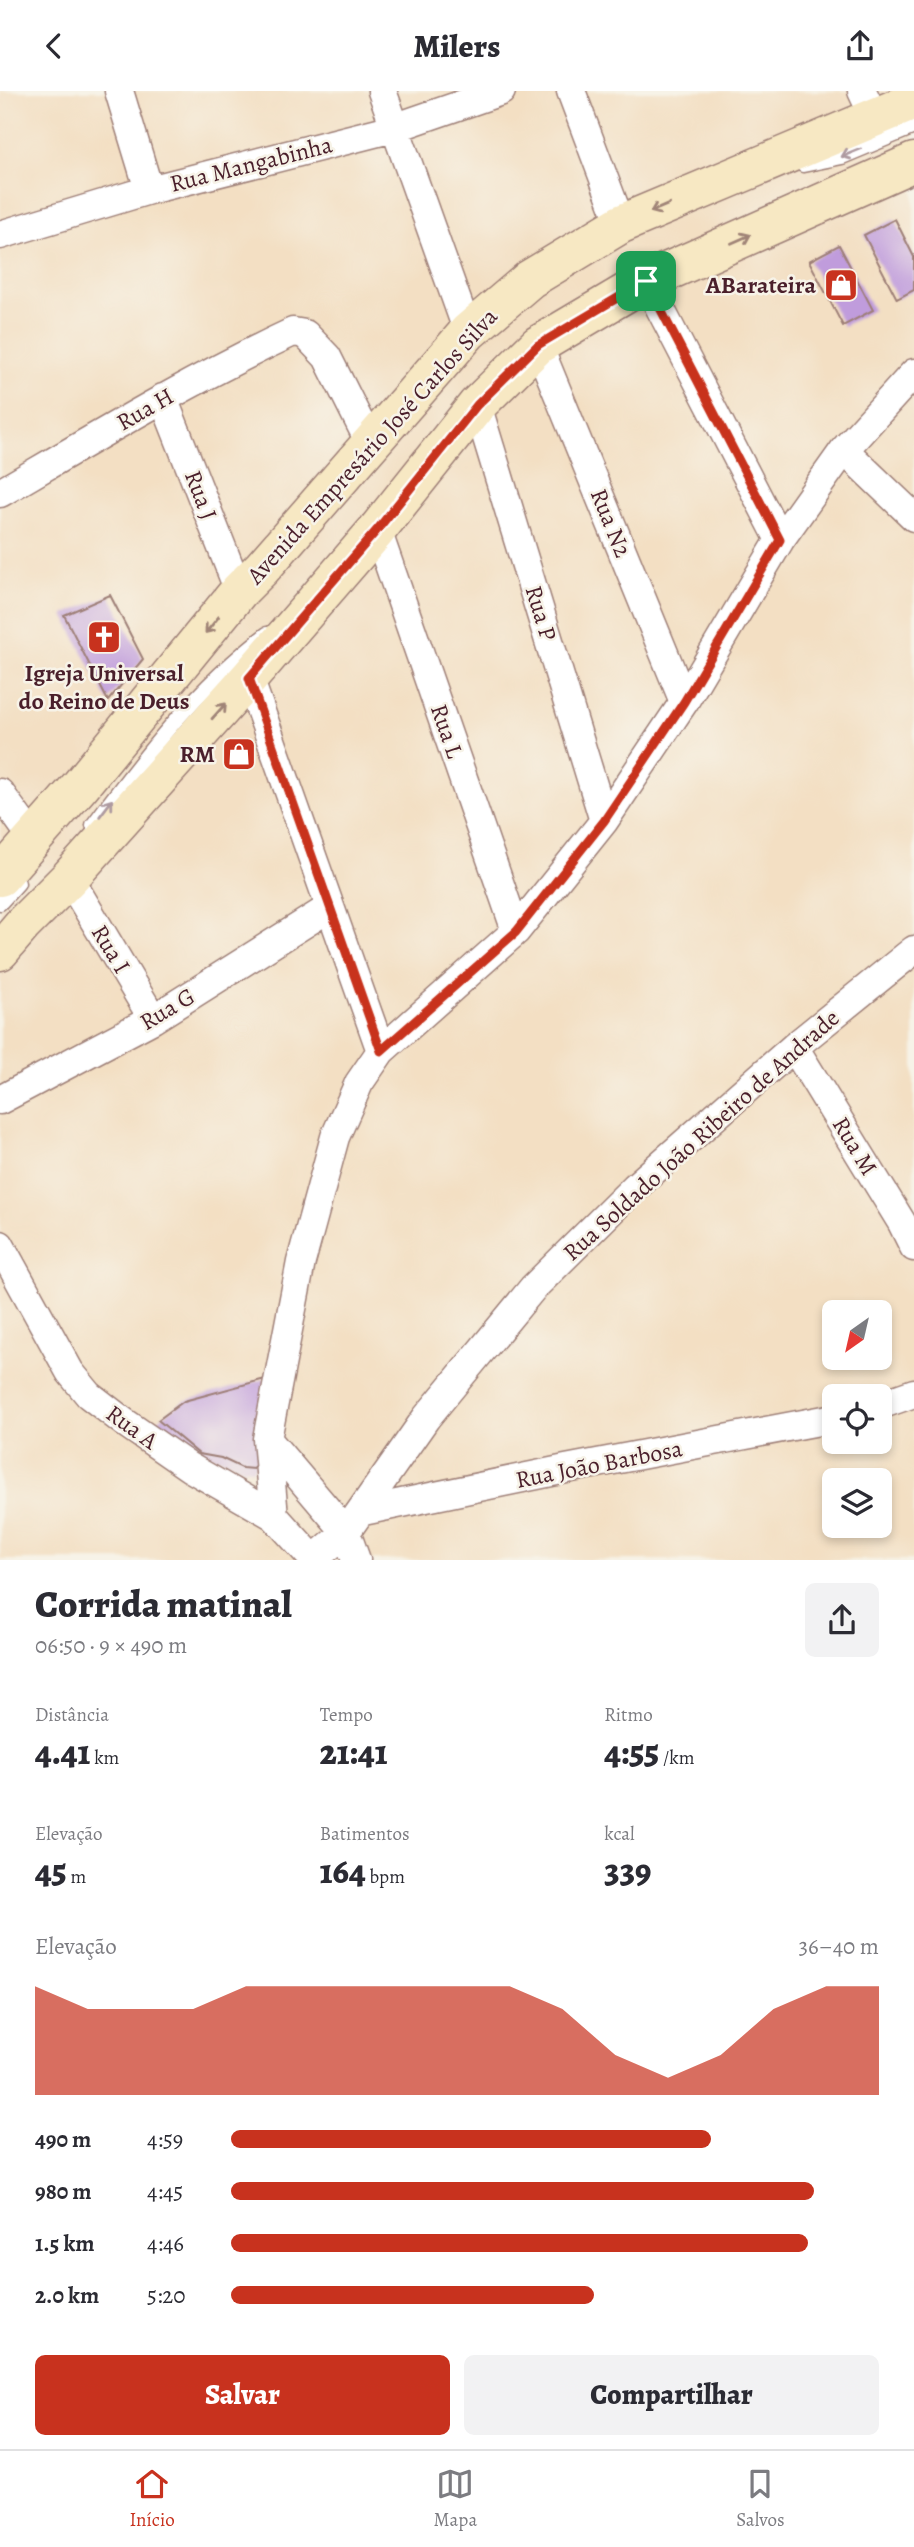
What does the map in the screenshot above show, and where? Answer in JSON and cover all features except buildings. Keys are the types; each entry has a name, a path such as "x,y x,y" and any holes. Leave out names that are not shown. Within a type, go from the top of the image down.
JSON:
{"main road":[{"name":"Avenida Empresário José Carlos Silva","path":"20,863 239,591 468,332 530,279 621,224 723,181 868,105 914,101"},
{"name":"Avenida Empresário José Carlos Silva","path":"8,926 249,678 377,530 477,405 538,345 646,281 911,171"}],"street":[{"path":"119,91 149,190"},
{"path":"382,91 468,332"},
{"name":"Rua Mangabinha","path":"0,235 149,190 394,128 501,91"},
{"path":"571,91 621,224"},
{"path":"646,281 780,540"},
{"name":"Rua H","path":"0,493 163,398 229,362 293,332 305,334 327,357 370,445"},
{"name":"Rua N2","path":"538,345 684,702"},
{"path":"274,1516 267,1439 301,1262 335,1137 359,1083 381,1051 516,932 604,821 684,702 780,540 845,450 914,373"},
{"name":"Rua J","path":"163,398 239,591"},
{"name":"Rua P","path":"477,405 604,821"},
{"path":"845,450 914,517"},
{"name":"Rua L","path":"377,530 516,932"},
{"path":"249,678 381,1051"},
{"path":"0,793 20,863"},
{"name":"Rua I","path":"76,855 153,1019"},
{"name":"Rua G","path":"0,1100 153,1019 329,908"},
{"name":"Rua Soldado João Ribeiro de Andrade","path":"354,1522 425,1418 533,1288 635,1187 794,1047 914,950"},
{"name":"Rua M","path":"794,1047 914,1247"},
{"name":"Rua A","path":"0,1245 70,1371 89,1395 189,1467 274,1516 314,1560"},
{"path":"892,1401 914,1393"},
{"name":"Rua João Barbosa","path":"354,1522 566,1469 822,1420"},
{"path":"267,1439 354,1522 356,1560"},
{"path":"314,1560 354,1522"}],"lane":[{"path":"723,181 842,157 914,127"},
{"path":"76,855 148,752 190,702 239,656 323,592"},
{"path":"116,766 152,699"},
{"path":"8,926 20,863"}],"place":[{"name":"ABarateira","path":"841,285"},
{"name":"Igreja Universal do Reino de Deus","path":"104,637"},
{"name":"RM","path":"239,754"}],"route":[{"path":"646,281 780,540 684,702 604,821 516,932 381,1051 249,678 377,530 477,405 538,345 646,281"}]}
